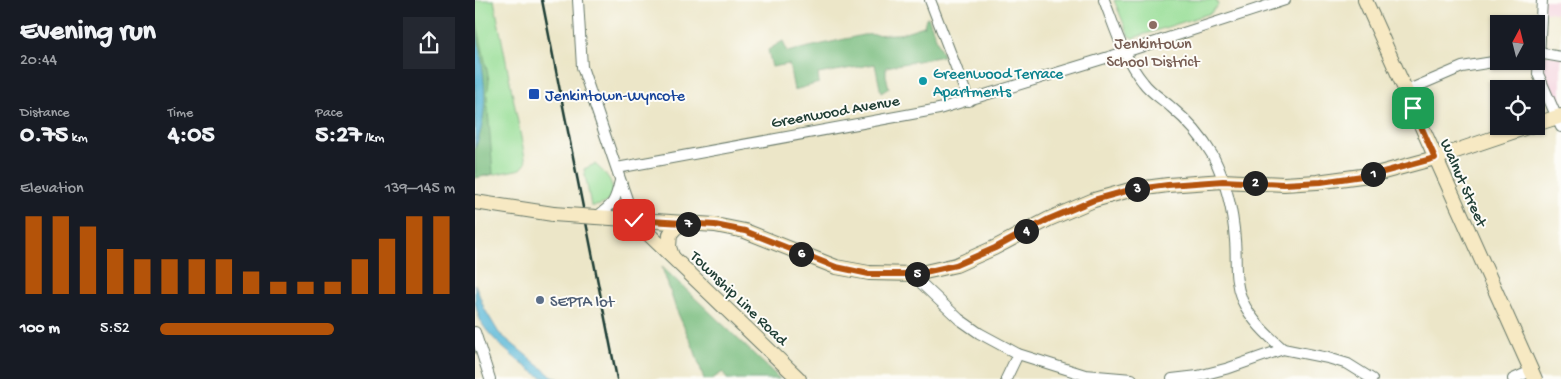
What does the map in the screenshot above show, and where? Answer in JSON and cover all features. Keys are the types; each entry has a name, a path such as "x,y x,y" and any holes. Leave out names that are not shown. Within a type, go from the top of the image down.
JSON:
{"street":[{"path":"578,0 582,67 634,220"},
{"path":"930,0 969,101"},
{"path":"1104,0 1125,52 1143,83 1174,109 1200,137 1212,156 1226,188 1232,216 1235,242 1235,274 1241,299 1250,314 1283,349"},
{"name":"Greenwood Avenue","path":"617,168 934,110 969,101 1285,0"},
{"name":"Walnut Street","path":"1365,0 1533,375"},
{"path":"1541,15 1542,0"},
{"path":"1545,54 1561,57"},
{"path":"1406,91 1462,67 1490,62"},
{"path":"1538,70 1559,120 1545,122"},
{"path":"475,202 553,214 715,225 745,231 836,267 869,274 916,274 956,265 995,248 1042,222 1094,200 1130,190 1223,181 1284,184 1321,182 1376,174 1435,158 1503,135"},
{"path":"596,217 615,201 620,180"},
{"name":"Township Line Road","path":"634,220 799,379"},
{"path":"673,257 669,247 670,234 677,226 690,224"},
{"path":"916,274 922,284 959,318 987,338 1018,354 1085,375 1132,379"},
{"path":"475,332 490,379"},
{"path":"1172,379 1197,376 1229,368 1283,349 1348,364 1372,379"},
{"path":"1006,379 1018,354"},
{"path":"1513,379 1533,375"}],"shaded area":[{"path":"1542,0 1561,0 1561,14 1541,11"},
{"path":"1545,54 1561,57 1561,120 1545,88 1545,80 1541,80 1538,74 1539,70 1545,70"}],"green space":[{"path":"475,0 494,0 526,163 521,169 475,178"},
{"name":"Jenkintown School District","path":"1114,0 1216,0 1218,5 1211,13 1133,38 1129,36"},
{"path":"475,14 489,80 487,97 493,174 475,178"},
{"path":"928,17 943,56 886,67 889,88 881,93 875,64 818,74 819,83 794,90 789,64 772,67 768,50 783,41 787,52 863,35 899,34 924,26"},
{"path":"595,164 610,180 612,193 605,203 591,206 584,169"},
{"path":"662,267 780,379 727,379 723,372 712,379 704,379 694,349 676,309"}],"water":[{"path":"475,28 483,73 484,104 480,134 475,148"},
{"path":"475,284 484,308 499,333 549,374 559,379 549,379 537,375 487,331 480,320 477,310"}],"railway":[{"path":"542,0 617,379"}],"place":[{"name":"Jenkintown School District","path":"1153,25"},
{"name":"Greenwood Terrace Apartments","path":"923,81"},
{"name":"Jenkintown-Wyncote","path":"534,94"},
{"name":"SEPTA lot","path":"540,300"}],"route":[{"path":"634,220 715,225 745,231 836,267 869,274 916,274 956,265 995,248 1042,222 1094,200 1130,190 1223,181 1284,184 1321,182 1376,174 1435,158 1413,108"}]}
